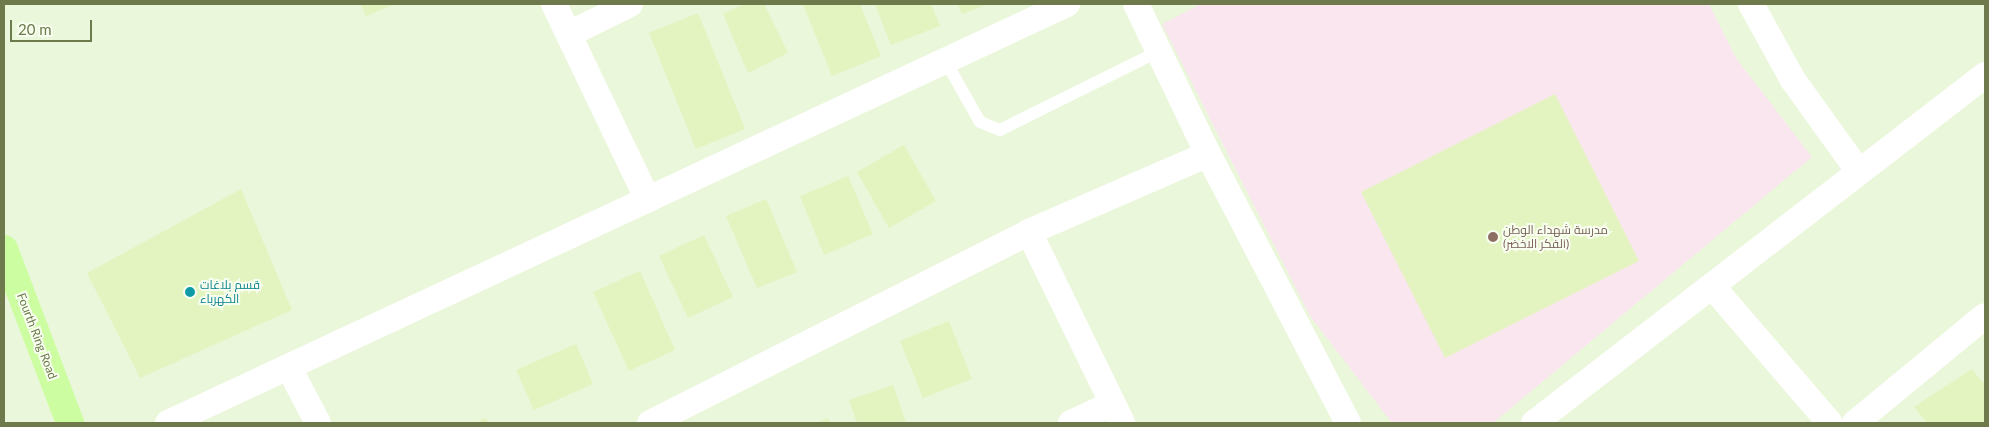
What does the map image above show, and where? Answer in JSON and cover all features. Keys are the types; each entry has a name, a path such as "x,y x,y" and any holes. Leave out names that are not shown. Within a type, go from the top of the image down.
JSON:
{"main road":[{"name":"Fourth Ring Road","path":"4,248 70,423"}],"street":[{"path":"554,4 648,200"},
{"path":"569,34 630,4"},
{"path":"168,423 1068,4"},
{"path":"1136,4 1208,154 1348,423"},
{"path":"1751,4 1792,80 1859,172"},
{"path":"1534,423 1985,75"},
{"path":"650,423 1029,232 1208,154"},
{"path":"1029,232 1117,414 1071,423"},
{"path":"1712,286 1830,423"},
{"path":"1855,423 1985,316"},
{"path":"288,368 318,423"}],"lane":[{"path":"946,62 980,122 1000,130 1159,51"}],"shaded area":[{"path":"4,4 1985,4 1985,423 4,423"},
{"name":"مدرسة شهداء الوطن (الفكر الاخضر)","path":"1201,4 1709,4 1736,58 1812,157 1493,423 1392,423 1310,316 1162,24"}],"building":[{"path":"361,4 395,4 366,16"},
{"path":"744,4 764,4 788,53 748,73 723,14"},
{"path":"803,4 860,4 881,56 832,76"},
{"path":"875,4 931,4 940,26 891,45"},
{"path":"958,4 988,4 962,14"},
{"path":"698,13 745,129 696,149 649,33"},
{"path":"1555,94 1639,261 1445,358 1361,192"},
{"path":"904,145 936,201 889,228 857,172"},
{"path":"848,176 873,234 824,255 800,196"},
{"name":"قسم بلاغات الكهرباء","path":"241,189 292,310 140,378 87,273"},
{"path":"766,199 797,272 757,288 726,216"},
{"path":"704,235 733,297 688,318 659,256"},
{"path":"640,271 675,350 629,371 593,292"},
{"path":"949,321 972,379 923,398 900,341"},
{"path":"576,344 593,384 534,410 516,370"},
{"path":"1972,369 1985,385 1985,423 1927,423 1914,407"},
{"path":"893,385 906,423 857,423 849,400"},
{"path":"485,418 489,423 476,423"},
{"path":"828,418 830,423 817,423"}],"place":[{"name":"مدرسة شهداء الوطن (الفكر الاخضر)","path":"1493,237"},
{"name":"قسم بلاغات الكهرباء","path":"190,292"}]}
